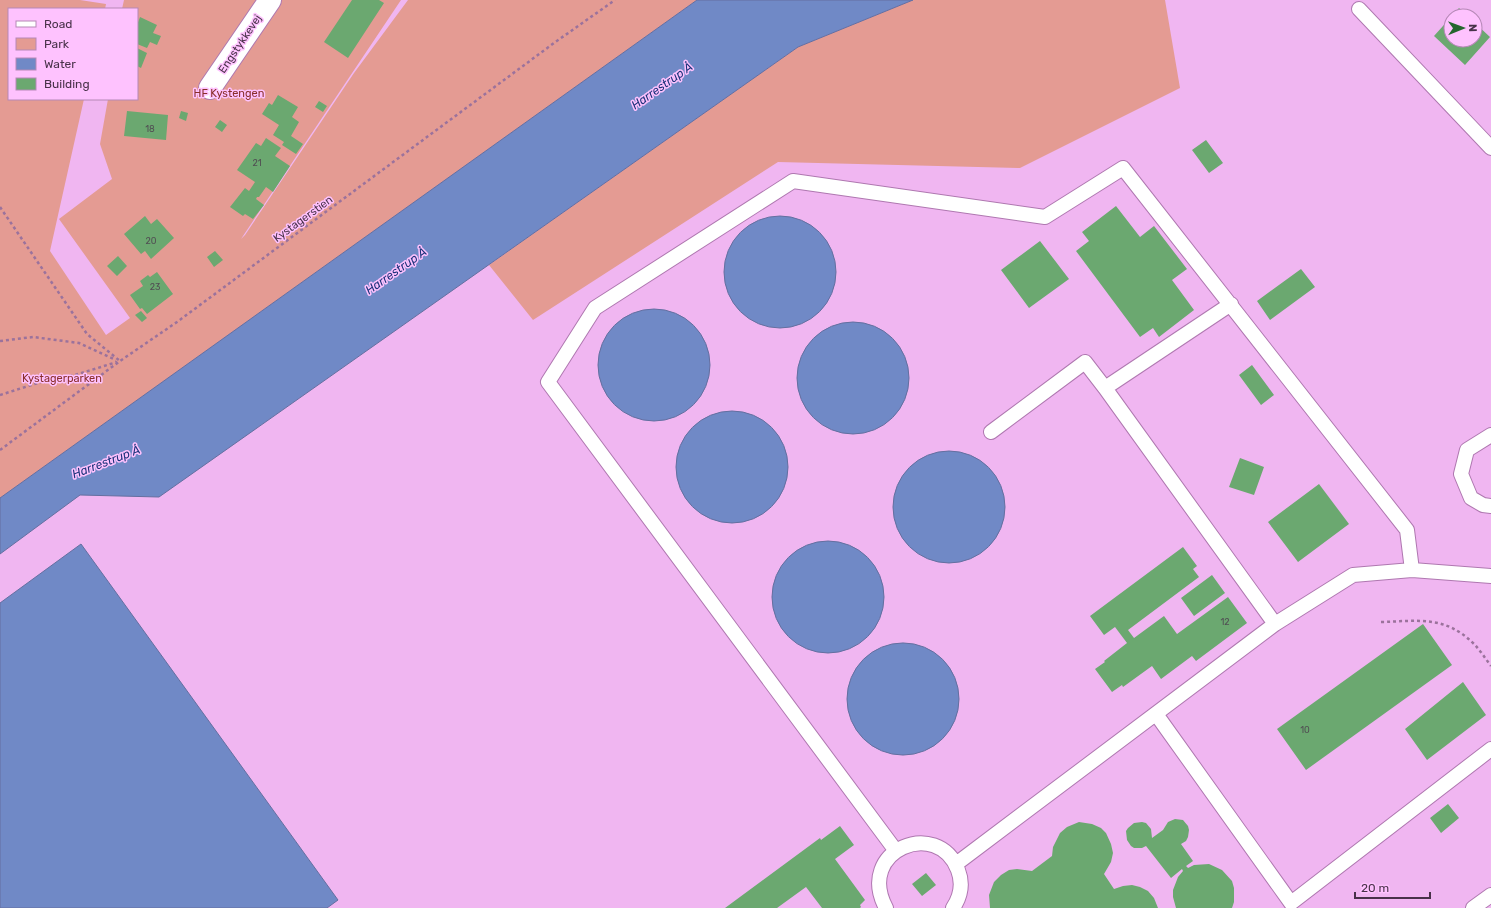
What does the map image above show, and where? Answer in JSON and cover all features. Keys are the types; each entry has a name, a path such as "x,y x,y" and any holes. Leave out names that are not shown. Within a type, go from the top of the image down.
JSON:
{"street":[{"name":"Engstykkevej","path":"210,88 270,0"}],"lane":[{"path":"1359,10 1491,148"},
{"path":"896,851 548,382 595,308 793,181 1045,218 1123,168 1407,530 1412,570"},
{"path":"1105,388 1231,304"},
{"path":"991,432 1085,362 1275,624"},
{"path":"1491,435 1468,450 1461,474 1471,498 1483,505 1491,506"},
{"path":"956,864 1275,624 1352,575 1412,570 1491,576"},
{"path":"1156,714 1291,903 1491,749"},
{"path":"885,908 880,896 879,883 881,871 887,860 896,851 908,845 922,843 936,846 947,854 956,864 960,876 961,889 958,901 953,908"},
{"path":"1473,908 1491,895"}],"path":[{"name":"Kystagerstien","path":"0,450 120,361 177,322 547,48 615,0"},
{"path":"0,207 87,334 120,361"},
{"path":"0,341 33,337 79,343 120,361"},
{"path":"0,394 41,382 75,375 120,361"},
{"path":"1381,622 1431,621 1445,624 1461,632 1475,644 1491,666"}],"green space":[{"path":"0,0 80,0 106,4 105,8 8,8 8,100 84,100 50,251 106,335 130,318 59,219 112,179 100,144 108,100 138,100 138,8 122,8 124,0 401,0 241,239 354,73 408,0 697,0 0,498"},
{"path":"913,0 1165,0 1180,88 1020,168 778,162 533,320 489,265 798,47"}],"water":[{"name":"Harrestrup Å","path":"697,0 913,0 798,47 159,497 80,495 0,554 0,498"},
{"path":"780,216 801,220 819,233 832,251 836,272 832,293 819,311 801,324 780,328 759,324 741,311 728,293 724,272 728,251 741,233 759,220"},
{"path":"654,309 675,313 693,326 706,344 710,365 706,386 693,404 675,417 654,421 633,417 615,404 602,386 598,365 602,344 615,326 633,313"},
{"path":"853,322 874,326 892,339 905,357 909,378 905,399 892,417 874,430 853,434 832,430 814,417 801,399 797,378 801,357 814,339 832,326"},
{"path":"732,411 753,415 771,428 784,446 788,467 784,488 771,506 753,519 732,523 711,519 693,506 680,488 676,467 680,446 693,428 711,415"},
{"path":"949,451 970,455 988,468 1001,486 1005,507 1001,528 988,546 970,559 949,563 928,559 910,546 897,528 893,507 897,486 910,468 928,455"},
{"path":"828,541 849,545 867,558 880,576 884,597 880,618 867,636 849,649 828,653 807,649 789,636 776,618 772,597 776,576 789,558 807,545"},
{"path":"81,544 338,900 327,908 0,908 0,603"},
{"path":"903,643 924,647 942,660 955,678 959,699 955,720 942,738 924,751 903,755 882,751 864,738 851,720 847,699 851,678 864,660 882,647"}],"building":[{"path":"352,0 379,0 384,3 348,58 324,42"},
{"path":"140,17 157,25 153,33 161,36 157,45 150,42 147,48 138,44 138,22"},
{"path":"1443,26 1443,44 1434,36"},
{"path":"1483,30 1490,37 1483,45"},
{"path":"138,48 147,53 141,68 138,66"},
{"path":"1447,48 1480,48 1465,65"},
{"path":"278,95 298,107 292,117 299,122 291,136 303,144 296,154 282,145 284,142 273,135 279,125 262,114 269,103 272,105"},
{"path":"319,101 327,106 323,112 315,107"},
{"path":"127,111 168,115 166,140 124,136"},
{"path":"181,111 188,113 186,121 179,118"},
{"path":"220,120 227,125 222,132 215,127"},
{"path":"266,138 281,148 275,156 290,166 273,192 266,187 259,197 257,197 256,199 264,205 253,219 245,214 243,216 230,207 245,188 249,191 255,182 237,170 256,143 261,146"},
{"path":"1206,140 1223,163 1209,173 1192,150"},
{"path":"1116,206 1140,237 1154,226 1187,269 1172,280 1194,310 1159,337 1153,328 1140,337 1076,251 1089,241 1082,232"},
{"path":"145,216 151,224 157,219 174,238 151,259 145,251 141,254 124,234"},
{"path":"1040,241 1069,279 1029,308 1001,270"},
{"path":"215,251 223,260 214,267 207,257"},
{"path":"118,256 127,266 117,276 107,266"},
{"path":"1301,269 1315,287 1270,320 1257,301"},
{"path":"157,272 173,294 147,314 142,308 140,309 130,295 143,286 140,281 148,275 150,277"},
{"path":"141,311 147,318 142,322 135,315"},
{"path":"1252,365 1274,395 1261,405 1239,375"},
{"path":"1240,458 1264,467 1254,495 1229,487"},
{"path":"1319,484 1349,524 1298,562 1268,522"},
{"path":"1183,547 1197,566 1193,569 1199,577 1128,630 1134,638 1164,616 1177,634 1228,597 1247,623 1196,661 1192,656 1161,679 1152,666 1123,687 1122,685 1112,692 1095,669 1127,643 1115,627 1104,635 1090,616"},
{"path":"1212,575 1225,593 1194,616 1181,598"},
{"path":"1423,624 1452,665 1306,770 1277,729"},
{"path":"1463,682 1486,715 1427,760 1405,729"},
{"path":"1448,804 1459,818 1441,833 1430,818"},
{"path":"1175,819 1183,820 1188,826 1189,830 1186,841 1181,844 1193,861 1186,866 1188,868 1194,865 1209,864 1222,870 1232,881 1234,888 1234,902 1232,908 1176,908 1173,890 1178,877 1183,871 1182,869 1171,878 1146,846 1142,848 1134,848 1127,840 1126,831 1134,823 1146,823 1151,829 1152,838 1163,830 1168,822"},
{"path":"1079,822 1092,824 1101,828 1106,833 1113,853 1111,862 1104,874 1114,889 1132,885 1140,887 1148,891 1154,898 1158,908 990,908 989,895 994,882 1001,875 1009,870 1017,869 1032,871 1052,856 1053,847 1060,833 1067,827"},
{"path":"840,826 854,845 835,859 865,900 860,905 860,908 822,908 806,887 777,908 725,908 820,838 821,840"},
{"path":"926,873 936,885 922,896 912,884"}],"park label":[{"name":"HF Kystengen","path":"229,93"},
{"name":"Kystagerparken","path":"62,378"}]}
